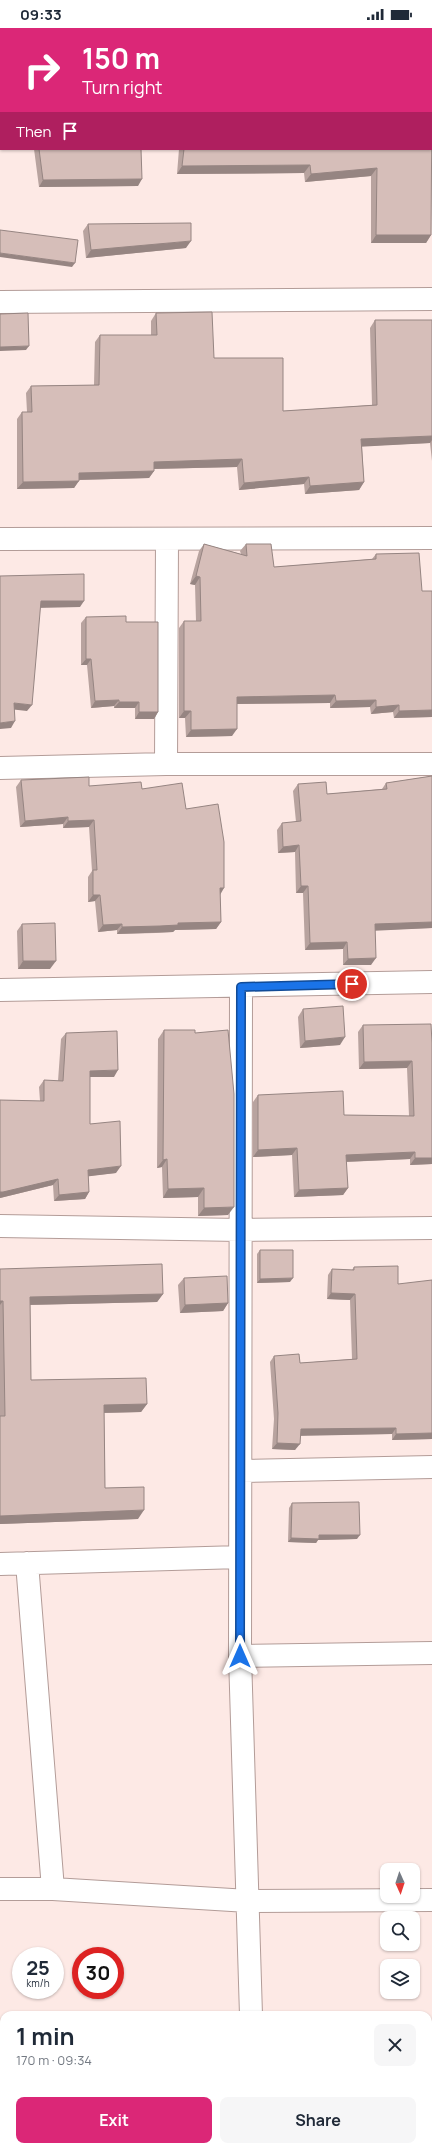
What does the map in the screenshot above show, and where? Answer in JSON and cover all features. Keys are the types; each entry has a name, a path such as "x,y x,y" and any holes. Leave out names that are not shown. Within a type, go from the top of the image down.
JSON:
{"street":[{"path":"0,302 432,299"},
{"path":"0,540 432,538"},
{"path":"166,764 167,539"},
{"path":"0,768 166,764 432,764"},
{"path":"0,990 241,987 432,982"},
{"path":"241,987 240,1656 251,2011"},
{"path":"0,1226 240,1230 432,1228"},
{"path":"241,1471 432,1467"},
{"path":"0,1564 240,1557"},
{"path":"27,1563 53,1889"},
{"path":"240,1656 432,1653"},
{"path":"0,1890 53,1889 248,1901 432,1900"}],"building":[{"path":"39,150 141,150 142,179 43,180"},
{"path":"184,150 432,150 431,235 376,235 377,168 311,174 310,165 182,166"},
{"path":"191,223 191,241 91,250 88,224"},
{"path":"0,230 78,240 75,263 0,253"},
{"path":"212,312 214,358 283,358 283,411 377,405 375,320 432,320 432,436 361,439 364,482 310,486 309,477 244,483 242,459 154,462 154,471 79,473 79,481 23,482 22,412 32,412 31,386 99,385 100,335 157,335 156,313"},
{"path":"28,313 29,346 0,347 0,314"},
{"path":"204,544 247,556 246,544 271,544 274,567 376,559 376,554 419,553 422,591 432,591 432,710 399,711 399,705 376,707 376,700 336,701 335,695 237,697 237,729 191,730 191,711 184,711 184,621 201,621 200,577 196,576"},
{"path":"84,574 84,601 41,601 32,705 14,703 15,721 0,723 0,576"},
{"path":"126,616 126,622 158,622 158,712 139,712 139,702 119,702 119,700 95,701 91,659 86,659 86,617"},
{"path":"432,776 432,922 375,924 376,958 348,959 347,942 310,943 308,886 301,886 299,845 283,847 282,823 301,821 298,784 326,782 327,794 387,789 386,783"},
{"path":"89,777 89,786 141,782 142,789 182,783 186,809 218,804 224,842 224,888 220,888 221,922 122,927 122,924 103,925 100,895 93,895 93,870 97,870 94,820 68,821 68,817 25,821 21,780"},
{"path":"55,923 56,961 23,961 22,924"},
{"path":"343,1006 345,1037 305,1041 303,1009"},
{"path":"431,1024 432,1158 415,1158 415,1152 346,1155 348,1188 299,1190 297,1148 258,1150 258,1095 343,1091 344,1115 414,1116 412,1061 364,1062 363,1025"},
{"path":"164,1030 195,1030 195,1033 228,1030 234,1094 234,1207 204,1208 204,1188 168,1189 167,1159 163,1160"},
{"path":"117,1031 118,1070 90,1071 90,1124 120,1121 121,1166 88,1170 89,1192 59,1195 58,1179 0,1192 0,1100 44,1101 44,1080 63,1081 66,1033"},
{"path":"260,1250 293,1250 293,1278 260,1279"},
{"path":"162,1264 163,1294 30,1297 31,1380 146,1378 147,1404 104,1405 105,1488 144,1487 144,1510 0,1516 0,1416 5,1416 3,1301 0,1301 0,1269"},
{"path":"398,1266 398,1284 432,1280 432,1433 396,1434 396,1428 301,1429 300,1444 277,1443 278,1413 274,1356 299,1354 300,1363 357,1359 355,1294 331,1293 332,1269 354,1270 354,1267"},
{"path":"227,1276 228,1303 185,1305 184,1278"},
{"path":"359,1502 360,1535 319,1535 319,1539 291,1538 292,1503"}],"route":[{"path":"240,1656 241,987 352,984"}]}
